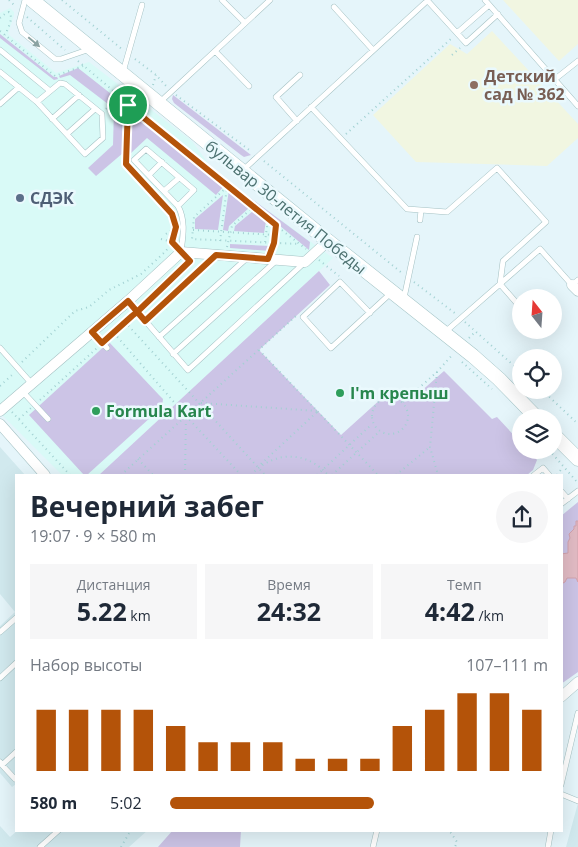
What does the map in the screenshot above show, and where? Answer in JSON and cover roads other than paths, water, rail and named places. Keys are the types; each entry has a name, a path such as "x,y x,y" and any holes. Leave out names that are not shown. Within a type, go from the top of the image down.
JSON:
{"main road":[{"name":"бульвар 30-летия Победы","path":"32,0 444,333 499,379 528,409"},
{"path":"562,441 576,452"}],"street":[{"path":"3,408 128,301 181,252 305,262 328,241"},
{"path":"0,424 44,474"},
{"path":"563,694 578,682"}],"lane":[{"path":"25,0 19,23 22,32 55,58 61,60 91,48"},
{"path":"222,0 245,23"},
{"path":"159,103 270,0"},
{"path":"242,171 427,0 466,42 498,14"},
{"path":"485,0 578,106"},
{"path":"123,74 142,5"},
{"path":"457,33 489,5"},
{"path":"334,7 373,50"},
{"path":"0,50 50,91"},
{"path":"215,51 249,86"},
{"path":"554,80 578,61"},
{"path":"0,72 37,102 86,154 103,138 102,114 65,84 60,83 37,102"},
{"path":"296,121 276,97 300,75"},
{"path":"0,104 19,87"},
{"path":"52,119 79,95"},
{"path":"311,108 342,138 407,209 447,212 497,168 546,222 503,261 500,284 512,298"},
{"path":"67,134 95,109"},
{"path":"178,206 194,190 146,149 134,160 178,206 182,214 184,228 181,252"},
{"path":"149,175 162,162"},
{"path":"164,191 179,178"},
{"path":"420,220 421,210"},
{"path":"404,301 416,237"},
{"path":"444,333 540,249 576,285"},
{"path":"145,321 220,255"},
{"path":"159,337 248,257"},
{"path":"173,354 273,260"},
{"path":"128,301 188,370 305,262"},
{"path":"370,313 340,282 303,317 331,348 370,313 392,291"},
{"path":"92,332 107,348"},
{"path":"0,348 32,384"},
{"path":"22,391 48,419"},
{"path":"535,474 543,468 548,474"},
{"path":"563,503 578,490"},
{"path":"563,493 568,499"},
{"path":"0,632 15,619"},
{"path":"0,678 15,664"},
{"path":"563,777 578,714"},
{"path":"15,753 1,764 15,779"},
{"path":"563,795 578,801"},
{"path":"40,847 57,832"},
{"path":"373,847 377,832"},
{"path":"548,847 551,832"}],"place":[{"name":"Детский сад № 362","path":"474,85"},
{"name":"СДЭК","path":"20,198"},
{"name":"I'm крепыш","path":"340,393"},
{"name":"Formula Kart","path":"96,411"}]}
